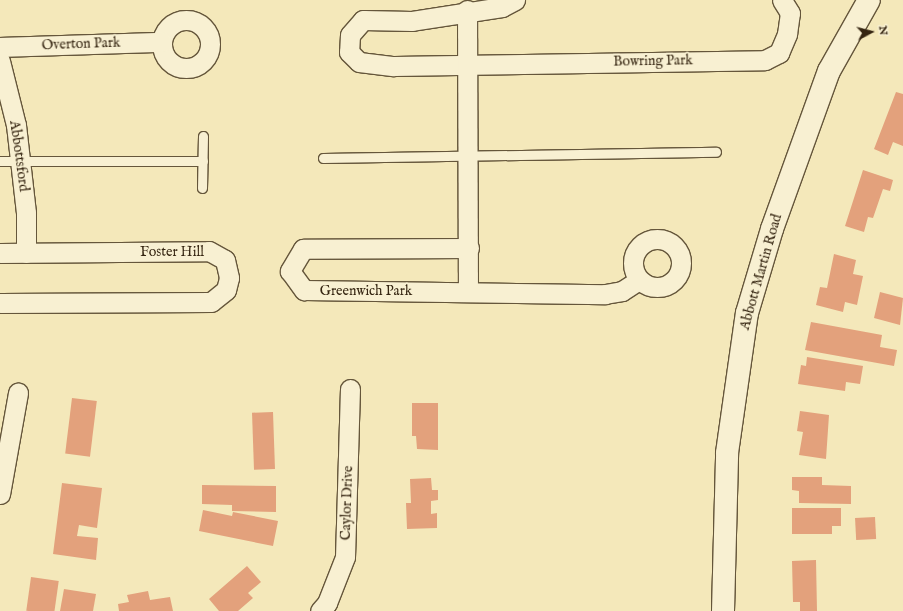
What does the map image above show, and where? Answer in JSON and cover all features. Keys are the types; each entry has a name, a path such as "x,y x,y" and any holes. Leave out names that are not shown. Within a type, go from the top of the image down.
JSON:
{"main road":[{"name":"Abbott Martin Road","path":"723,611 727,459 747,313 772,229 829,71 869,0"}],"street":[{"name":"Bowring Park","path":"515,0 502,7 467,10 412,21 363,20 350,35 349,52 359,62 394,66 468,63 765,60 779,53 787,34 790,13 782,0"},
{"path":"467,10 468,292"},
{"name":"Overton Park","path":"0,47 162,42"},
{"name":"Abbottsford","path":"0,64 16,125 26,213 26,253"},
{"name":"Greenwich Park","path":"469,248 303,249 290,271 304,290 605,294 622,291 639,280"},
{"name":"Foster Hill","path":"0,253 209,251 225,260 229,278 226,290 211,302 0,303"},
{"name":"Caylor Drive","path":"320,611 327,603 345,557 350,389"},
{"path":"0,494 18,393"}],"lane":[{"path":"202,188 203,136"},
{"path":"323,158 716,152"},
{"path":"0,161 203,161"}],"building":[{"path":"896,92 903,94 903,146 893,142 888,155 874,149"},
{"path":"863,170 893,180 890,191 883,189 873,218 868,217 864,232 845,226"},
{"path":"834,254 856,260 853,274 863,276 857,305 845,302 843,312 816,305 820,287 827,288"},
{"path":"880,292 903,298 900,325 874,318"},
{"path":"811,322 882,335 880,347 897,350 894,366 805,350"},
{"path":"807,357 863,366 860,384 846,382 845,391 798,384 801,365 806,366"},
{"path":"72,398 97,401 90,457 65,454"},
{"path":"412,403 438,403 438,450 417,449 416,436 412,436"},
{"path":"800,411 829,415 826,459 799,455 803,432 797,431"},
{"path":"273,412 275,469 254,470 252,413"},
{"path":"792,477 822,477 822,485 851,486 851,504 799,503 799,491 792,490"},
{"path":"431,478 432,490 438,490 438,500 431,501 431,514 437,513 437,528 407,529 406,503 411,503 410,479"},
{"path":"62,483 102,488 97,528 79,525 77,536 98,538 96,560 53,554"},
{"path":"202,485 276,486 276,512 232,511 232,505 202,504"},
{"path":"792,508 841,508 841,526 832,526 832,534 792,534"},
{"path":"203,510 232,516 233,512 278,521 273,546 199,531"},
{"path":"875,517 876,539 856,540 855,518"},
{"path":"816,560 817,611 800,611 800,602 793,602 792,561"},
{"path":"247,566 261,582 248,593 253,598 238,611 219,611 209,599"},
{"path":"31,577 59,581 54,611 26,611"},
{"path":"64,589 96,594 93,611 60,611"},
{"path":"148,591 150,600 170,597 173,611 119,611 118,604 129,602 127,595"}]}
